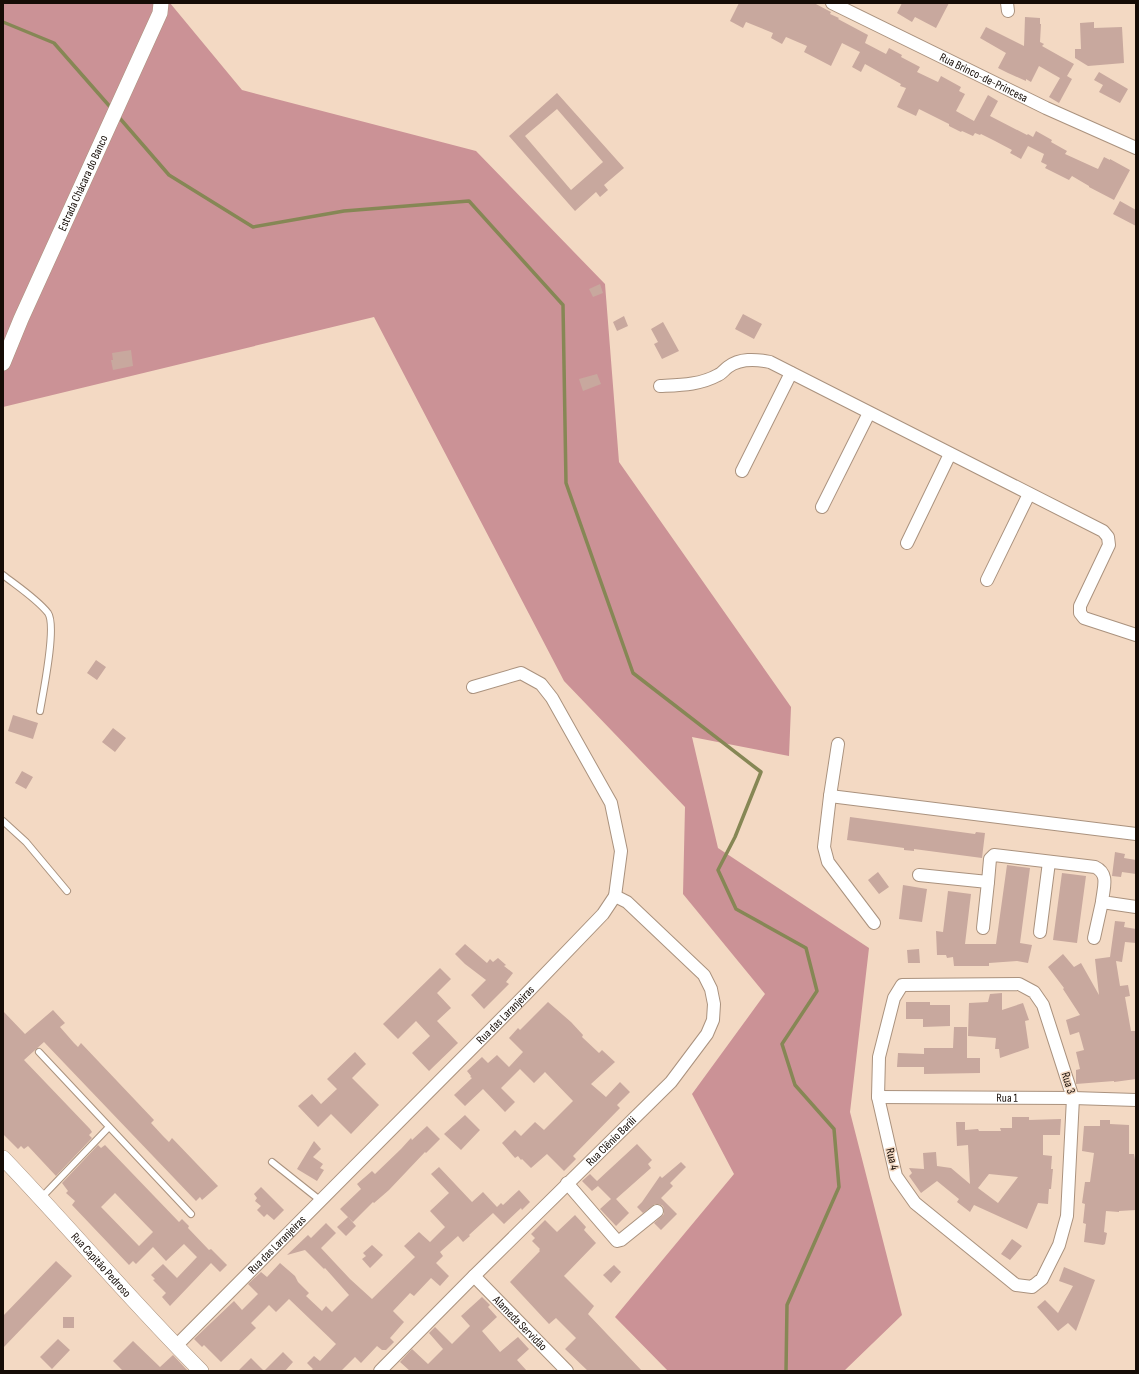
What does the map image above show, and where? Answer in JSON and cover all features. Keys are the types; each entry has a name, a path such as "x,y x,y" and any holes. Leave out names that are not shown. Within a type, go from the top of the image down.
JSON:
{"street":[{"name":"Estrada Chácara do Banco","path":"3,363 24,312 160,13 161,3"},
{"name":"Rua Brinco-de-Princesa","path":"832,3 1046,108 1136,148"},
{"path":"660,386 690,385 718,375 729,366 742,361 756,359 770,362 1106,533 1109,545 1080,606 1080,613 1084,618 1136,635"},
{"path":"742,471 791,373"},
{"path":"822,507 869,413"},
{"path":"907,543 950,454"},
{"path":"988,580 1029,494"},
{"name":"Rua das Laranjeiras","path":"176,1346 526,994 603,914 615,896 621,851 611,803 552,698 541,684 521,673 473,687"},
{"path":"838,744 824,848 828,862 874,923"},
{"path":"830,796 1136,834"},
{"path":"983,928 990,859 994,855 1095,867 1101,870 1105,876 1102,902 1094,938"},
{"path":"1040,932 1049,862"},
{"path":"919,875 988,882"},
{"name":"Rua Clênio Barili","path":"384,1370 474,1276 671,1082 707,1034 712,1020 714,1004 712,989 704,975 627,902 615,896"},
{"path":"1102,902 1136,907"},
{"name":"Rua 3","path":"902,985 1019,984 1034,992 1044,1005 1073,1098 1067,1216 1059,1245 1042,1279 1032,1287 1016,1285"},
{"name":"Rua 4","path":"902,985 894,998 879,1057 878,1097 896,1176 915,1203 1016,1285"},
{"name":"Rua 1","path":"878,1097 1073,1098 1136,1100"},
{"name":"Rua Capitão Pedroso","path":"3,1158 140,1308 201,1371"},
{"path":"567,1183 617,1241 621,1240 657,1212"},
{"name":"Alameda Servidão","path":"474,1276 567,1371"}],"lane":[{"path":"3,575 29,595 49,614 52,637 40,711"},
{"path":"3,821 26,842 67,891"},
{"path":"39,1052 191,1214"},
{"path":"41,1198 109,1127"},
{"path":"272,1162 321,1201"}],"shaded area":[{"path":"3,3 170,3 242,90 476,151 605,284 619,462 791,707 789,756 692,737 718,848 869,948 850,1112 902,1315 844,1371 668,1371 615,1317 734,1174 692,1094 765,994 683,894 685,807 564,681 374,317 3,407"}],"building":[{"path":"739,3 814,3 831,12 830,14 839,18 838,19 868,35 865,43 886,54 889,48 902,55 901,57 920,67 917,72 938,82 941,76 961,87 959,91 965,94 956,111 974,121 988,95 998,101 990,116 1033,137 1036,131 1067,151 1065,154 1098,169 1104,157 1130,170 1114,200 1072,176 1069,180 1045,168 1047,165 1041,162 1044,154 1028,146 1021,159 1010,153 1012,150 981,134 975,133 973,136 962,131 961,132 949,126 949,124 919,109 916,116 897,107 906,88 900,86 901,84 865,64 861,72 852,67 860,52 842,43 831,66 804,52 807,46 786,37 782,44 771,38 773,33 746,22 743,28 730,21"},
{"path":"902,3 949,3 936,28 915,17 912,22 897,13"},
{"path":"1025,17 1040,18 1040,42 1044,44 1042,46 1074,64 1067,76 1072,79 1059,103 1049,97 1060,78 1039,66 1031,82 998,68 1006,53 980,38 986,27 1024,46"},
{"path":"1094,22 1094,28 1122,27 1124,63 1088,66 1075,58 1075,49 1081,49 1080,23"},
{"path":"1099,72 1128,89 1120,103 1099,92 1103,85 1094,80"},
{"path":"557,93 624,168 604,185 608,190 600,197 596,192 575,211 509,136","holes":["557,109 603,162 571,190 525,136"]},
{"path":"1120,201 1136,210 1136,226 1113,214"},
{"path":"600,284 603,293 593,297 589,289"},
{"path":"743,314 762,324 754,339 735,329"},
{"path":"624,316 628,326 617,331 613,322"},
{"path":"663,322 679,351 662,359 654,344 658,342 651,329"},
{"path":"131,350 133,366 113,370 111,360 113,360 112,353"},
{"path":"597,374 601,384 583,391 579,379"},
{"path":"96,660 106,667 97,680 87,673"},
{"path":"13,715 38,723 33,739 8,731"},
{"path":"113,728 126,738 115,752 102,742"},
{"path":"22,771 33,777 26,789 15,783"},
{"path":"850,817 975,834 976,832 985,833 982,858 914,849 914,851 904,850 904,848 847,840"},
{"path":"1115,852 1125,854 1124,858 1136,860 1136,874 1122,872 1121,877 1112,876"},
{"path":"1007,865 1030,868 1020,943 1032,945 1028,963 1017,961 989,963 989,966 954,966 953,957 947,958 946,955 937,955 936,931 943,932 948,891 971,894 965,944 996,944"},
{"path":"878,872 889,887 879,894 868,880"},
{"path":"1062,873 1086,876 1077,943 1053,940"},
{"path":"903,885 927,889 922,922 899,919"},
{"path":"1115,921 1125,922 1124,927 1136,929 1136,943 1125,942 1122,962 1116,961 1120,986 1128,985 1130,996 1125,997 1131,1031 1136,1031 1136,1079 1076,1084 1076,1070 1080,1069 1076,1052 1084,1050 1079,1032 1070,1035 1066,1020 1080,1015 1063,989 1064,988 1048,967 1063,954 1074,967 1081,963 1099,995 1095,959 1110,957"},
{"path":"465,944 487,963 490,959 493,962 498,958 506,965 504,966 513,973 506,982 509,984 484,1009 471,995 486,980 465,964 455,954"},
{"path":"919,949 920,963 908,963 907,950"},
{"path":"440,968 451,979 437,993 451,1008 437,1021 458,1043 429,1071 412,1053 430,1036 416,1021 398,1039 383,1024"},
{"path":"1002,993 1002,1010 1023,1003 1029,1020 1025,1021 1029,1048 1000,1058 999,1049 995,1049 996,1038 968,1036 969,1003 988,1002 990,994"},
{"path":"548,1002 571,1022 583,1035 582,1037 599,1053 602,1050 615,1062 591,1084 606,1097 620,1082 630,1092 617,1105 620,1108 573,1156 576,1159 564,1171 547,1154 531,1168 518,1156 515,1158 502,1143 515,1130 521,1136 535,1122 544,1130 573,1101 545,1072 534,1083 520,1069 501,1088 515,1102 505,1112 483,1089 465,1106 454,1095 472,1078 467,1071 482,1057 488,1063 497,1055 509,1067 523,1052 509,1038 518,1028 520,1030"},
{"path":"906,1002 930,1002 930,1005 950,1005 950,1026 923,1027 923,1019 906,1019"},
{"path":"53,1010 65,1023 60,1027 74,1043 78,1047 81,1043 154,1120 151,1123 163,1136 169,1142 172,1138 218,1186 202,1200 200,1197 196,1201 44,1042 24,1060 90,1129 92,1132 89,1135 92,1138 56,1176 28,1146 24,1149 21,1146 18,1149 3,1134 3,1011 25,1034"},
{"path":"954,1027 967,1027 967,1058 980,1058 980,1073 924,1074 924,1067 897,1067 898,1053 924,1054 924,1048 953,1048"},
{"path":"355,1052 366,1064 352,1078 379,1105 351,1134 331,1114 318,1127 298,1106 312,1094 321,1104 337,1089 327,1079"},
{"path":"465,1115 480,1130 461,1150 444,1134"},
{"path":"1012,1117 1029,1117 1029,1120 1061,1119 1060,1135 1043,1135 1043,1155 1052,1156 1051,1169 1053,1169 1048,1204 1038,1203 1027,1229 974,1205 970,1212 957,1202 959,1199 937,1181 921,1193 909,1176 912,1173 909,1168 924,1169 923,1153 936,1152 937,1166 951,1168 970,1184 968,1145 957,1146 956,1122 965,1122 965,1130 978,1129 979,1131 1001,1131 1000,1128 1012,1128","holes":["989,1174 1018,1177 998,1203 978,1188"]},
{"path":"1100,1120 1110,1120 1110,1124 1129,1125 1129,1154 1134,1154 1136,1166 1136,1210 1119,1212 1106,1211 1104,1232 1107,1233 1105,1244 1103,1245 1084,1242 1086,1224 1083,1223 1085,1204 1082,1203 1085,1182 1090,1182 1094,1153 1082,1151 1084,1126 1100,1126"},
{"path":"427,1126 440,1139 426,1153 425,1152 389,1190 374,1203 373,1202 353,1222 340,1209 361,1189 357,1184 372,1171 375,1174 411,1138 412,1140"},
{"path":"314,1141 321,1149 313,1157 323,1164 320,1168 324,1170 317,1181 297,1169"},
{"path":"637,1144 652,1160 648,1164 651,1168 616,1199 629,1213 616,1226 600,1209 611,1199 598,1186 592,1191 582,1181 590,1174 597,1181"},
{"path":"98,1145 101,1148 105,1145 179,1222 182,1219 189,1226 188,1228 209,1250 211,1249 227,1265 220,1272 211,1263 170,1306 162,1297 166,1293 153,1280 155,1279 151,1275 163,1264 177,1278 197,1257 184,1244 166,1261 153,1247 136,1264 133,1261 129,1265 72,1205 75,1201 66,1193 68,1191 62,1183","holes":["115,1193 153,1232 139,1246 101,1207"]},
{"path":"681,1162 686,1167 670,1183 673,1186 661,1198 677,1214 661,1230 654,1223 664,1214 663,1206 655,1204 643,1213 637,1207 660,1176 662,1178"},
{"path":"439,1167 472,1202 483,1192 497,1207 501,1203 503,1205 519,1190 530,1202 522,1210 521,1208 504,1224 493,1213 463,1242 458,1236 440,1252 443,1256 436,1263 449,1276 440,1286 431,1278 414,1296 410,1293 393,1311 404,1322 390,1338 394,1342 386,1350 382,1350 377,1346 361,1363 355,1357 341,1371 310,1371 313,1369 307,1363 314,1356 320,1361 336,1344 289,1299 276,1312 269,1305 251,1323 256,1328 221,1362 204,1345 202,1347 194,1339 234,1301 242,1310 258,1294 248,1284 261,1272 267,1277 280,1263 295,1276 298,1282 309,1293 306,1296 322,1311 326,1306 332,1312 349,1295 325,1268 324,1269 305,1250 287,1255 308,1235 311,1238 326,1223 336,1233 321,1248 350,1279 372,1299 415,1257 404,1246 419,1232 430,1242 445,1227 430,1211 449,1193 431,1174"},
{"path":"261,1187 284,1210 274,1220 267,1214 264,1217 257,1210 261,1206 255,1201 257,1198 254,1194"},
{"path":"575,1215 586,1227 584,1230 596,1243 564,1276 594,1306 588,1314 642,1371 588,1371 565,1349 576,1338 556,1318 549,1324 510,1282 540,1251 540,1249 532,1241 535,1238 531,1234 545,1220 557,1232"},
{"path":"348,1217 356,1226 346,1236 337,1227"},
{"path":"1012,1239 1022,1246 1010,1260 1001,1254"},
{"path":"372,1245 383,1255 370,1268 362,1259 366,1256 363,1253"},
{"path":"56,1261 72,1276 3,1348 3,1316"},
{"path":"614,1265 621,1272 611,1283 603,1275"},
{"path":"1064,1267 1095,1280 1076,1331 1068,1323 1058,1331 1037,1307 1045,1300 1058,1313 1073,1286 1059,1281"},
{"path":"482,1297 490,1305 488,1307 497,1317 482,1331 500,1352 518,1337 529,1349 517,1360 527,1371 410,1371 400,1362 412,1349 428,1364 443,1349 429,1333 435,1327 452,1344 470,1326 461,1316"},
{"path":"63,1317 74,1317 74,1328 63,1328"},
{"path":"58,1339 70,1350 52,1369 40,1357"},
{"path":"133,1341 160,1367 173,1355 188,1371 123,1371 113,1361"},
{"path":"283,1352 293,1362 285,1371 264,1371"},
{"path":"251,1358 264,1371 238,1371"}],"waterway":[{"path":"3,22 54,43 112,109"},
{"path":"117,115 169,175 253,227 344,211 469,201 563,305 566,483 633,673 761,772 735,837 718,870 736,909 806,948 817,991 782,1044 795,1085 834,1129 839,1187 787,1305 786,1371"}]}
